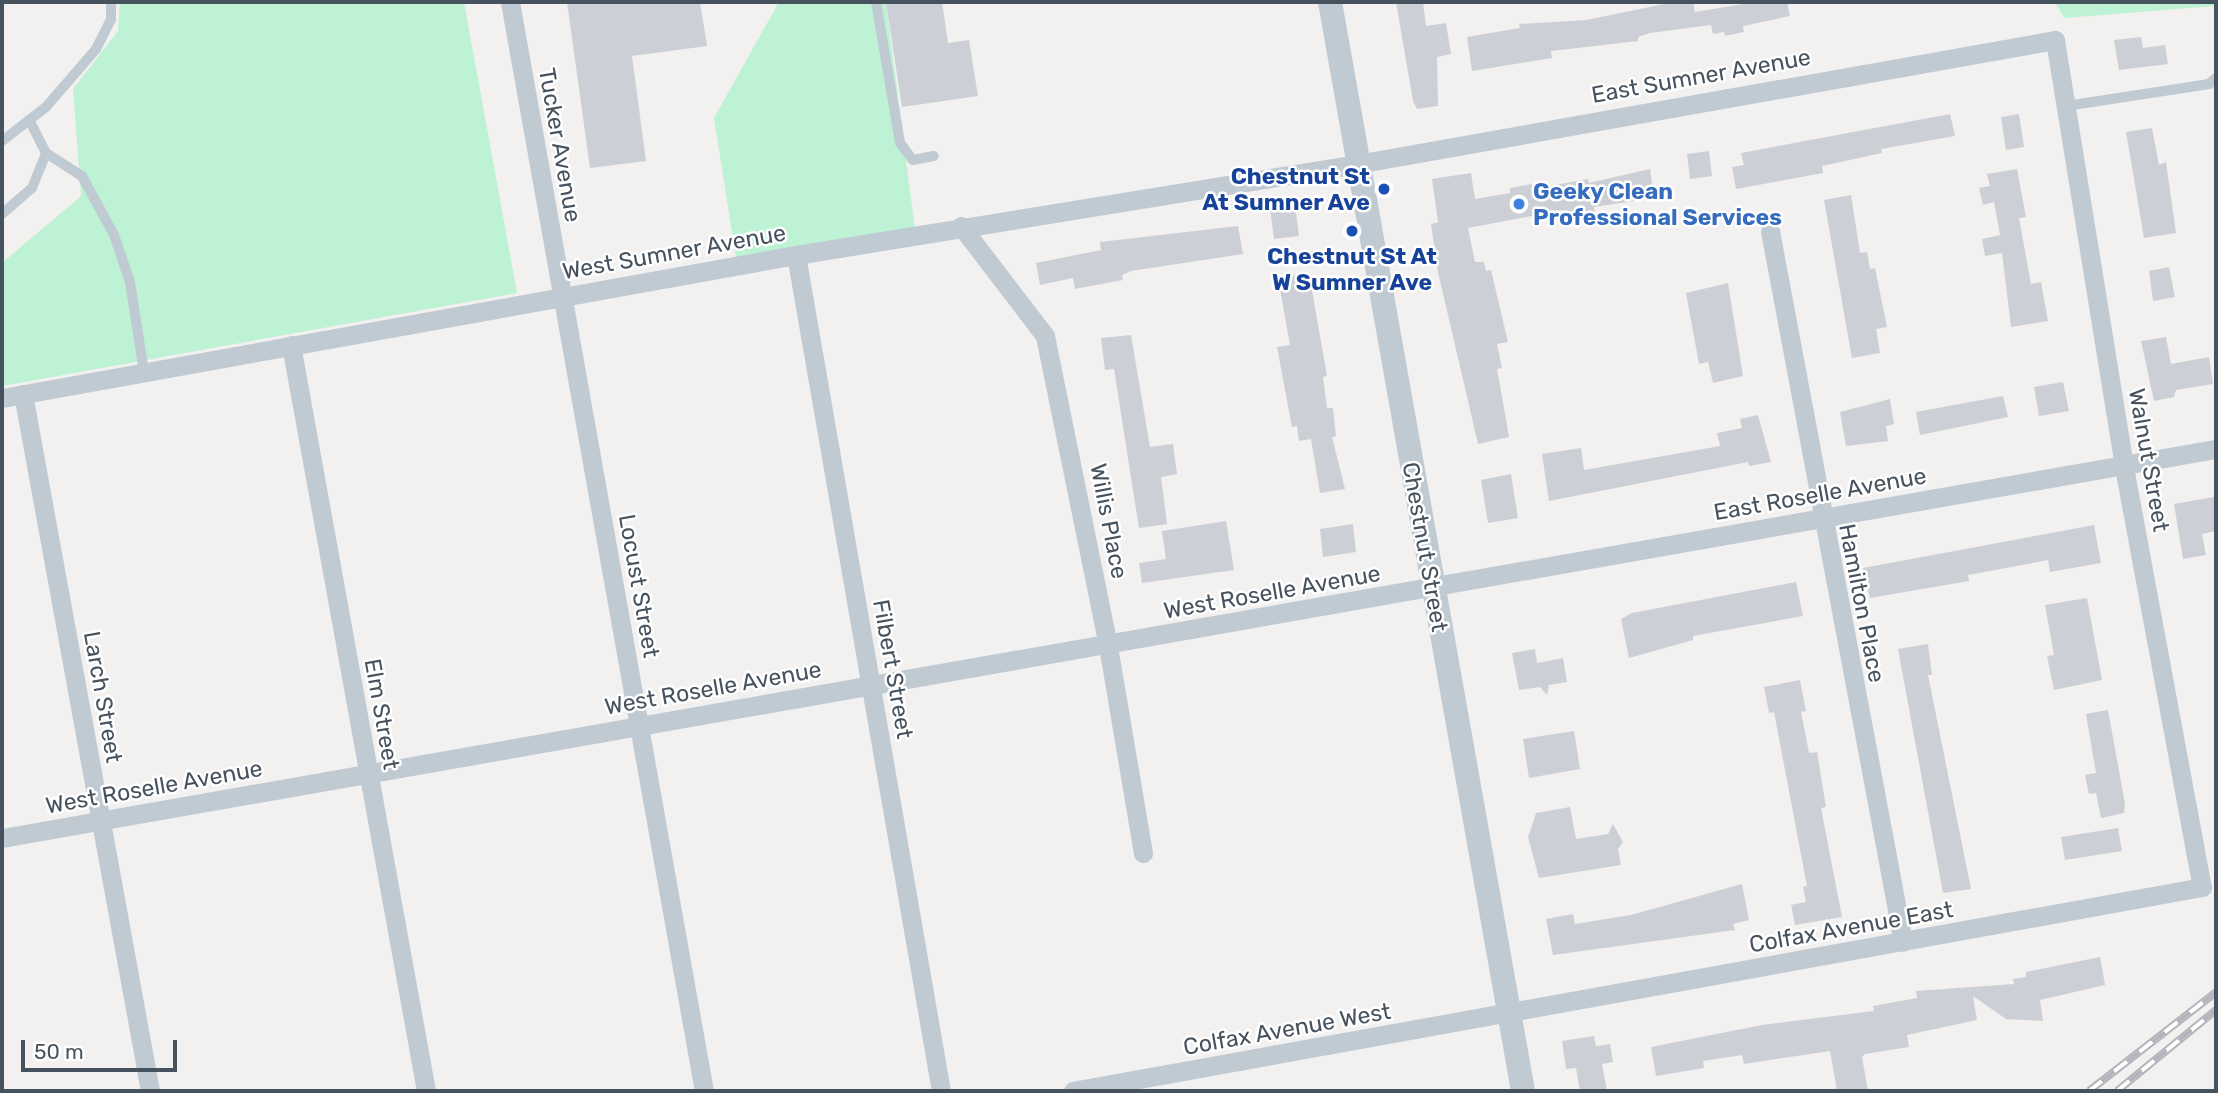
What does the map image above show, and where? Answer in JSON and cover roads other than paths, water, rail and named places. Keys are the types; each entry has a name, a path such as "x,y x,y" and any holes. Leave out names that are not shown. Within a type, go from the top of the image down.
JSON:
{"street":[{"name":"Tucker Avenue","path":"510,2 562,296"},
{"name":"Chestnut Street","path":"1329,2 1523,1091"},
{"name":"East Sumner Avenue","path":"1357,164 2055,40"},
{"name":"Walnut Street","path":"2055,40 2124,463 2202,887"},
{"name":"West Sumner Avenue","path":"2,398 961,226 1357,164"},
{"name":"Willis Place","path":"961,226 1045,336 1108,646 1143,853"},
{"name":"Hamilton Place","path":"1770,231 1821,519 1903,942"},
{"name":"Filbert Street","path":"796,255 941,1091"},
{"name":"Locust Street","path":"562,296 704,1091"},
{"name":"Elm Street","path":"291,345 426,1091"},
{"name":"Larch Street","path":"23,394 150,1091"},
{"name":"East Roselle Avenue","path":"1433,588 2124,463 2216,449"},
{"name":"West Roselle Avenue","path":"2,838 1433,588"},
{"name":"Colfax Avenue East","path":"1509,1014 2202,887"},
{"name":"Colfax Avenue West","path":"1073,1091 1182,1082 1509,1014"}],"lane":[{"path":"2,141 46,107 96,49 111,20 111,2"},
{"path":"876,2 900,143 913,160 934,156"},
{"path":"2066,106 2209,84 2216,78"},
{"path":"29,120 46,153 82,176 114,235 130,282 144,372"},
{"path":"2,214 32,188 46,153"}],"railway":[{"path":"2089,1091 2216,992"},
{"path":"2117,1091 2216,1010"}],"place":[{"name":"Chestnut St At Sumner Ave","path":"1384,189"},
{"name":"Geeky Clean Professional Services","path":"1519,204"},
{"name":"Chestnut St At W Sumner Ave","path":"1352,231"}]}
